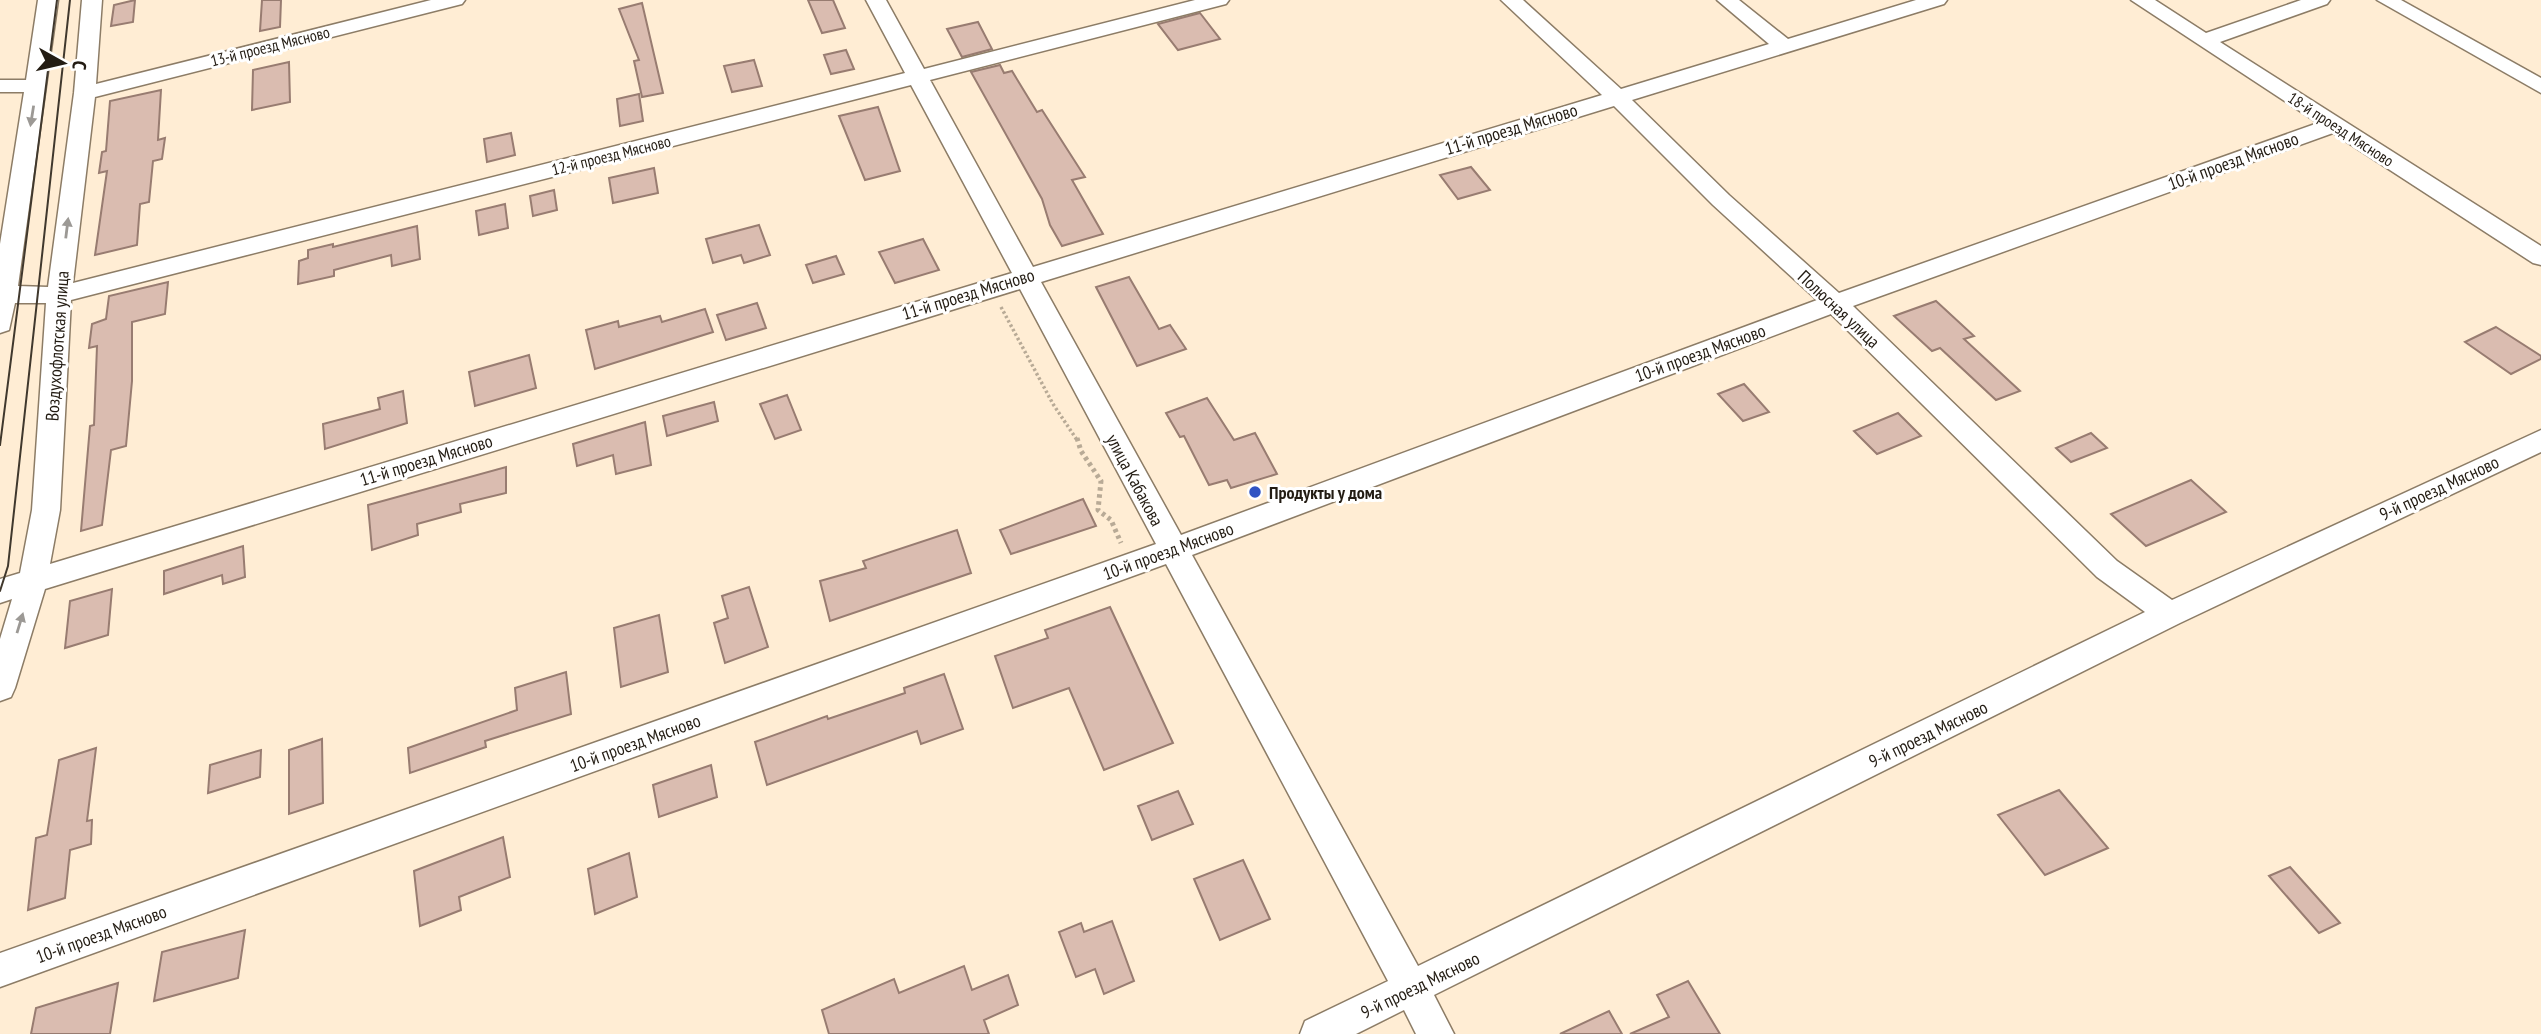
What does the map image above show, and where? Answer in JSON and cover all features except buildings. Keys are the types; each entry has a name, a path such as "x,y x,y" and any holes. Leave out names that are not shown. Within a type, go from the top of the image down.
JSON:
{"street":[{"path":"0,324 2,294 37,86 48,0"},
{"name":"Воздухофлотская улица","path":"0,688 33,579 46,510 59,295 85,93 92,0"},
{"name":"13-й проезд Мясново","path":"85,93 455,0"},
{"name":"улица Кабакова","path":"876,0 916,78 1027,276 1060,345 1436,1034"},
{"name":"12-й проезд Мясново","path":"2,294 59,295 1219,0"},
{"name":"Полюсная улица","path":"1511,0 1617,97 1721,200 1835,303 2107,569 2170,614"},
{"path":"1727,0 1785,47"},
{"name":"18-й проезд Мясново","path":"2141,0 2541,257"},
{"path":"2205,40 2320,0"},
{"path":"2387,0 2541,87"},
{"name":"11-й проезд Мясново","path":"0,591 1785,47 1925,1"},
{"path":"0,86 37,86"},
{"name":"10-й проезд Мясново","path":"0,970 1172,550 1835,303 2334,125"},
{"name":"9-й проезд Мясново","path":"1318,1034 2170,614 2541,440"}],"path":[{"path":"991,287 1049,393 1051,402 1073,430 1082,453 1101,473 1102,493 1098,510 1111,520 1130,565"}],"tram line":[{"path":"0,445 57,0"},
{"path":"0,591 8,566 70,0"}],"place":[{"name":"Продукты у дома","path":"1255,492"}]}
